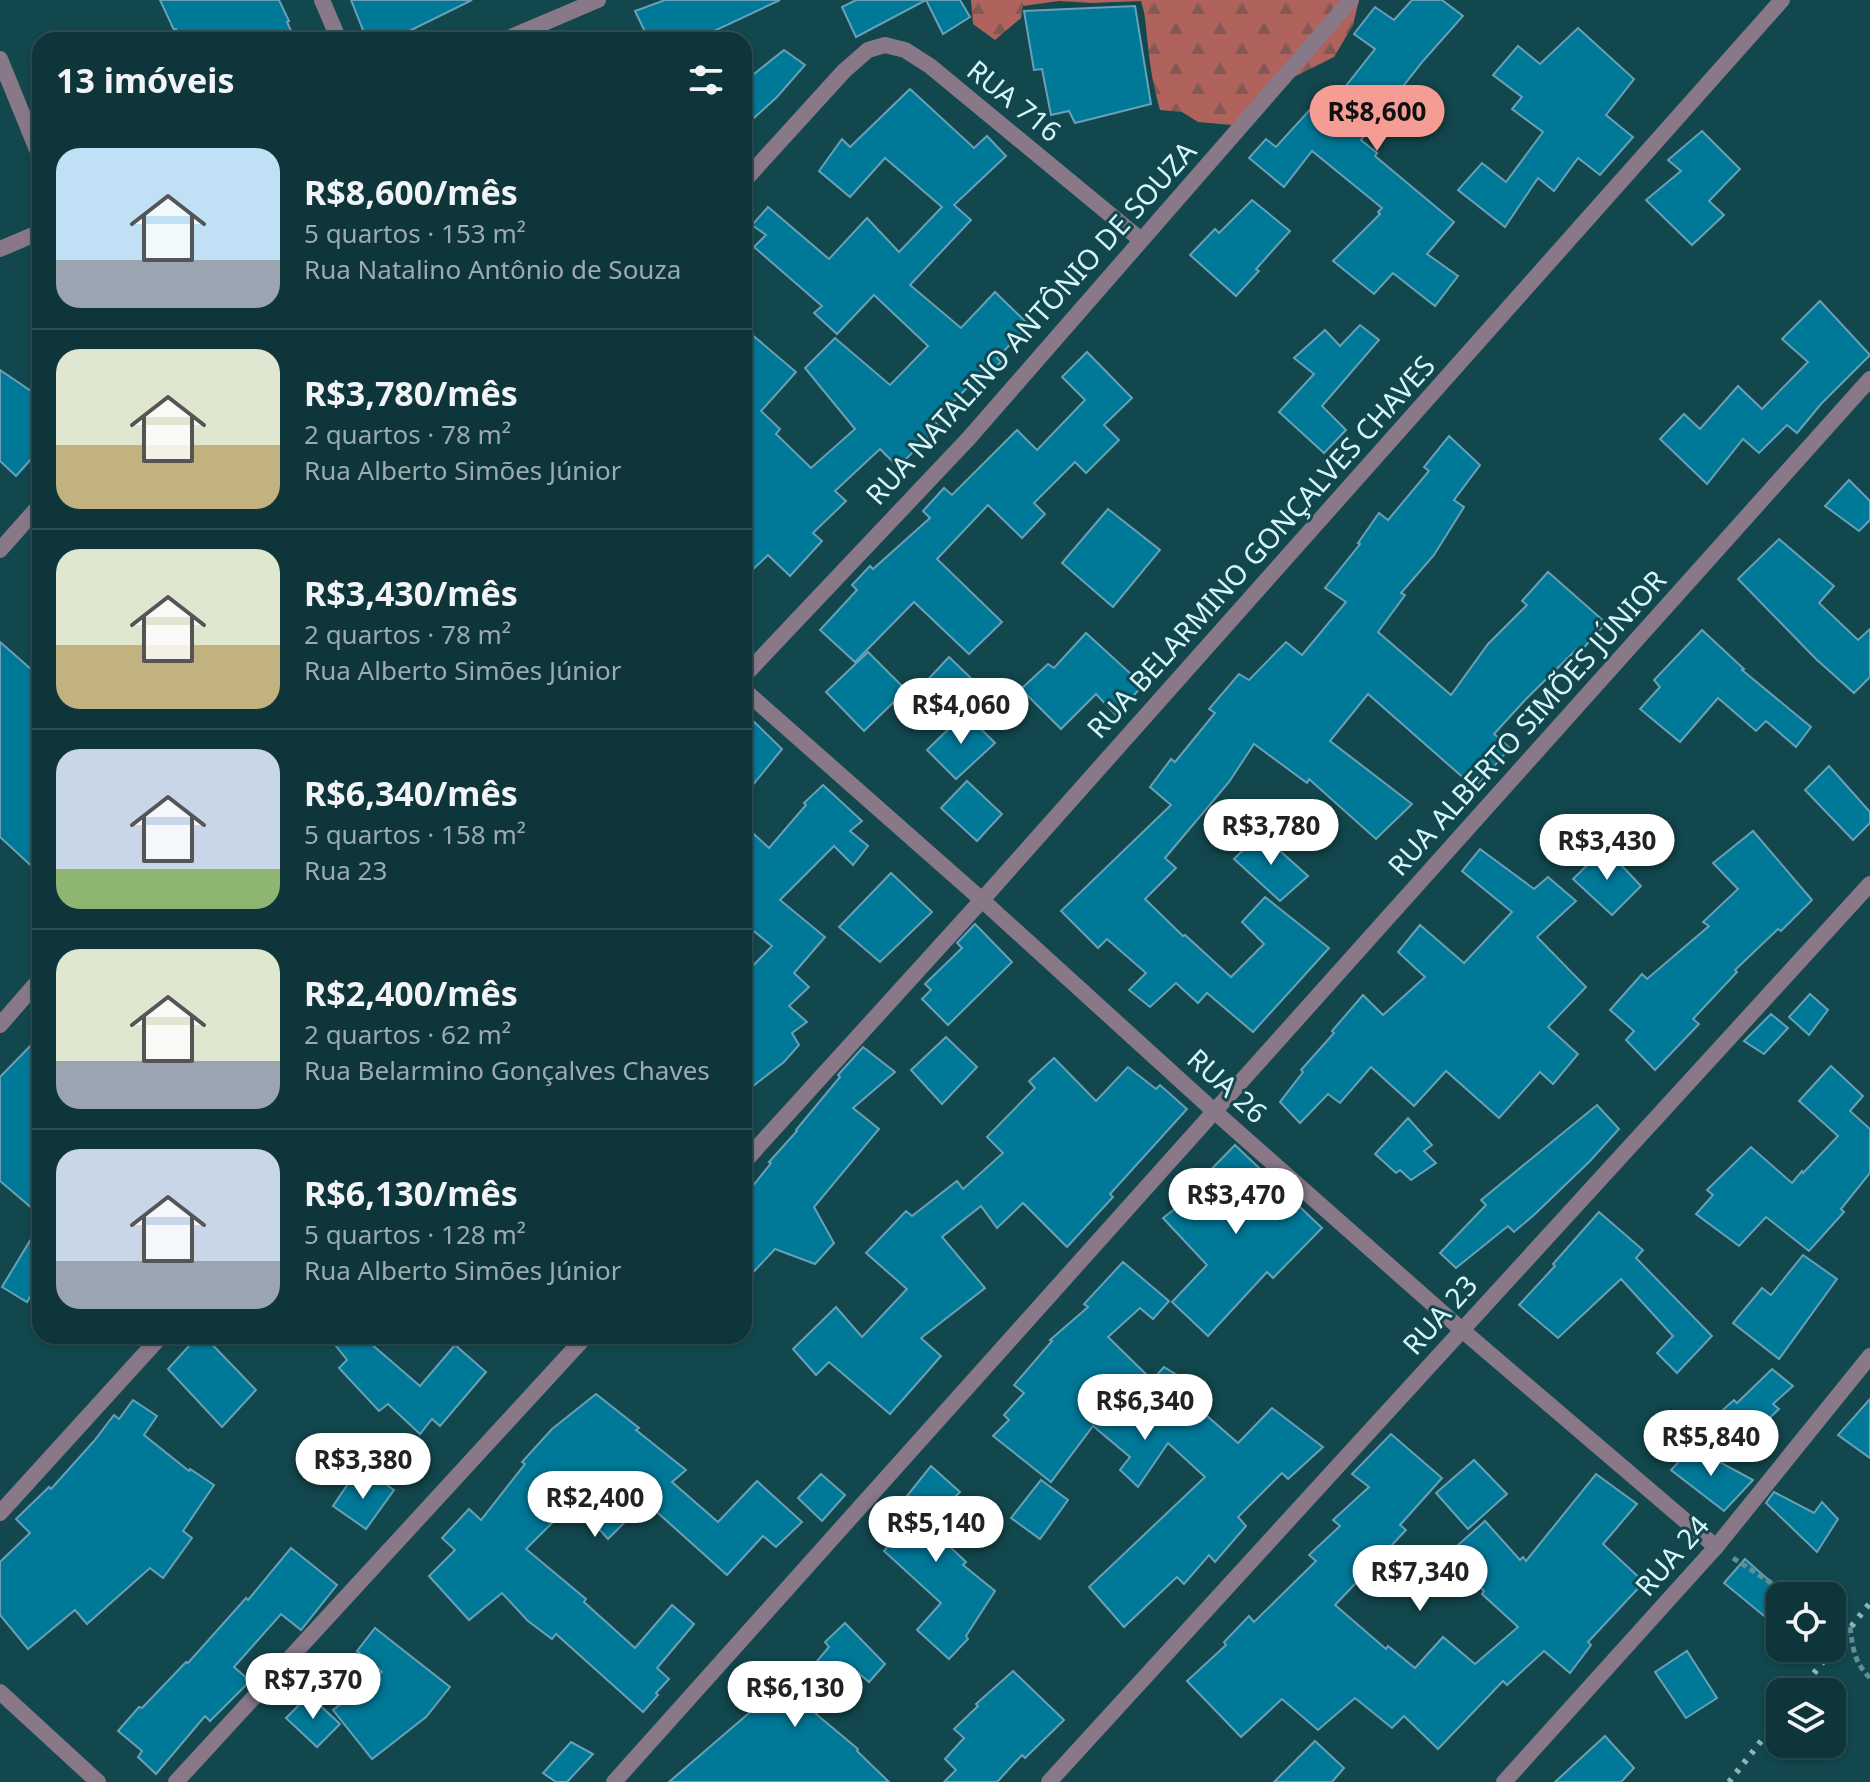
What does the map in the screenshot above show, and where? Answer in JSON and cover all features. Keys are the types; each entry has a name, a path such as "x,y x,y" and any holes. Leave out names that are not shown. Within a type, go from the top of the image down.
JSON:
{"street":[{"path":"322,0 336,32"},
{"path":"523,32 598,0"},
{"name":"RUA NATALINO ANTÔNIO DE SOUZA","path":"752,668 969,438 1351,0"},
{"name":"RUA BELARMINO GONÇALVES CHAVES","path":"752,1153 982,900 1782,0"},
{"name":"RUA 716","path":"752,172 844,71 868,50 885,45 905,50 930,66 1141,240"},
{"path":"0,59 32,137"},
{"path":"0,249 32,235"},
{"name":"RUA ALBERTO SIMÕES JÚNIOR","path":"614,1782 1870,379"},
{"path":"0,550 32,514"},
{"name":"RUA 26","path":"752,697 1462,1330 1716,1547"},
{"name":"RUA 23","path":"1049,1782 1870,884"},
{"path":"0,1025 32,988"},
{"path":"0,1513 154,1344"},
{"path":"176,1782 579,1344"},
{"name":"RUA 24","path":"1504,1782 1716,1547 1870,1356"},
{"path":"0,1692 98,1782"}],"path":[{"path":"1716,1547 1770,1582"},
{"path":"1846,1625 1850,1627 1859,1667 1870,1678"}],"green space":[{"path":"971,0 1359,0 1353,25 1334,57 1294,77 1232,125 1198,122 1182,112 1160,110 1141,1 1059,1 1023,6 1021,18 995,40 973,24"}],"building":[{"path":"160,0 279,0 291,32 177,32"},
{"path":"351,0 472,0 407,32 364,32"},
{"path":"665,0 780,0 712,32 645,32 635,11"},
{"path":"856,0 926,0 856,37 842,7"},
{"path":"926,0 960,0 970,17 943,34"},
{"path":"1412,0 1442,0 1463,16 1361,140 1377,153 1375,156 1454,222 1427,254 1458,276 1435,306 1393,273 1374,294 1333,261 1380,214 1378,212 1382,208 1312,151 1284,187 1249,158 1266,139 1276,147 1316,103 1326,111 1375,49 1354,34 1375,7 1394,20"},
{"path":"1135,6 1151,104 1075,123 1069,111 1051,115 1042,69 1034,70 1024,11"},
{"path":"1578,28 1634,79 1606,115 1633,137 1600,175 1578,158 1554,191 1538,178 1505,227 1458,190 1482,163 1506,182 1543,132 1512,109 1522,97 1493,75 1518,46 1540,64"},
{"path":"784,50 805,65 752,120 752,76"},
{"path":"910,89 974,148 987,136 1006,156 954,205 971,220 910,285 961,328 995,292 1029,325 997,358 1001,362 973,389 970,385 934,421 939,426 898,467 880,449 835,491 846,501 813,533 822,541 790,576 768,555 752,570 752,335 796,372 761,411 780,429 776,434 811,468 855,429 805,368 835,338 890,385 928,346 874,295 837,334 814,313 822,306 754,247 766,235 752,225 768,207 829,259 867,218 899,252 942,207 885,158 850,197 819,171 842,139 850,147"},
{"path":"1702,131 1740,169 1709,201 1724,215 1692,245 1646,200 1681,171 1668,160"},
{"path":"1252,200 1290,231 1236,296 1190,255 1215,229 1219,233"},
{"path":"1820,301 1870,355 1797,433 1787,425 1759,453 1743,439 1707,484 1660,439 1684,414 1700,429 1738,386 1762,409 1808,362 1782,339"},
{"path":"1360,325 1379,340 1322,406 1346,430 1324,453 1279,412 1314,374 1294,358 1325,330 1340,346"},
{"path":"1087,352 1132,398 1104,425 1119,440 1086,473 1075,462 1034,503 1045,514 1022,538 988,505 937,559 1002,622 969,654 914,602 855,662 820,630 857,590 852,585 870,566 873,569 930,518 923,511 944,488 952,495 1017,430 1037,450 1085,400 1062,377"},
{"path":"0,370 32,392 32,458 16,476 0,461"},
{"path":"1449,436 1480,465 1454,500 1464,507 1434,555 1401,593 1405,595 1378,632 1451,695 1488,644 1527,605 1522,601 1548,572 1606,623 1494,734 1510,748 1475,788 1368,694 1330,741 1412,804 1376,839 1309,779 1307,783 1254,744 1229,782 1165,858 1176,868 1145,899 1231,977 1264,944 1242,922 1265,897 1329,948 1253,1032 1207,993 1198,1003 1176,983 1150,1007 1129,990 1146,973 1107,939 1098,948 1061,911 1171,805 1150,787 1171,759 1175,762 1215,713 1209,709 1239,674 1249,680 1286,642 1302,655 1346,602 1325,588 1360,544 1379,513 1388,520 1429,471 1424,467"},
{"path":"1849,480 1870,501 1870,520 1859,531 1825,506"},
{"path":"1108,509 1160,550 1113,607 1062,563"},
{"path":"1779,539 1834,586 1819,603 1858,640 1870,629 1870,677 1854,693 1738,579"},
{"path":"1702,630 1742,670 1811,727 1796,747 1766,721 1756,731 1718,698 1680,742 1640,709 1660,687 1654,680"},
{"path":"1086,633 1143,685 1116,715 1096,694 1061,729 1021,689 1048,664 1054,668"},
{"path":"0,642 32,670 32,867 0,837"},
{"path":"868,652 906,690 864,731 826,692"},
{"path":"949,657 976,683 947,713 921,687"},
{"path":"965,713 995,743 956,779 927,750"},
{"path":"752,720 782,749 752,786"},
{"path":"1829,766 1870,812 1870,823 1853,840 1805,790"},
{"path":"967,781 1002,814 977,841 941,808"},
{"path":"823,785 862,821 850,831 868,846 853,865 834,846 780,900 825,937 794,973 809,987 789,1006 807,1022 792,1033 799,1045 784,1062 752,1087 752,967 772,946 752,930 752,832 769,848 806,805 804,803"},
{"path":"1753,831 1812,900 1735,970 1737,972 1693,1019 1699,1024 1655,1070 1626,1040 1634,1031 1610,1010 1642,974 1647,979 1709,926 1703,922 1738,889 1713,863"},
{"path":"1260,833 1308,876 1280,901 1234,859"},
{"path":"1605,848 1641,886 1612,915 1573,879"},
{"path":"1480,849 1534,889 1548,877 1576,901 1537,937 1586,987 1548,1027 1578,1054 1553,1084 1540,1072 1499,1118 1446,1071 1414,1106 1371,1067 1340,1103 1328,1094 1300,1123 1280,1102 1303,1072 1301,1070 1334,1033 1332,1031 1363,995 1383,1015 1425,977 1398,952 1420,925 1464,963 1512,912 1462,871"},
{"path":"891,873 932,912 880,962 839,927"},
{"path":"975,924 1012,962 948,1025 922,999 931,990 925,984 962,948 957,943"},
{"path":"1810,994 1828,1010 1809,1035 1789,1017"},
{"path":"1771,1014 1788,1028 1764,1054 1744,1041"},
{"path":"946,1037 977,1067 942,1104 911,1070"},
{"path":"32,1044 32,1208 0,1181 0,1077"},
{"path":"863,1047 895,1072 853,1108 879,1129 814,1207 834,1243 815,1264 775,1249 752,1273 752,1187 840,1077 838,1075"},
{"path":"1054,1058 1096,1101 1128,1067 1156,1089 1160,1085 1187,1109 1067,1247 1023,1203 997,1228 981,1206 942,1237 985,1288 921,1338 941,1356 890,1414 829,1362 816,1375 793,1349 836,1307 862,1337 907,1289 866,1253 906,1211 912,1216 957,1181 963,1189 1003,1153 987,1137 1035,1088 1029,1081"},
{"path":"1831,1066 1863,1096 1850,1111 1870,1129 1870,1173 1841,1209 1844,1212 1809,1251 1766,1217 1739,1246 1696,1214 1713,1195 1707,1190 1751,1147 1792,1183 1803,1173 1838,1136 1799,1101"},
{"path":"1597,1105 1619,1129 1535,1214 1514,1232 1508,1226 1456,1268 1440,1253 1486,1205 1481,1200"},
{"path":"1408,1118 1432,1145 1424,1151 1436,1163 1411,1180 1400,1170 1396,1173 1375,1154"},
{"path":"1235,1145 1322,1228 1273,1278 1267,1272 1208,1336 1172,1302 1207,1265 1163,1218 1203,1187 1198,1183"},
{"path":"1599,1212 1643,1250 1636,1258 1712,1336 1677,1373 1657,1353 1673,1336 1621,1279 1558,1338 1519,1305"},
{"path":"32,1237 32,1294 27,1302 2,1287"},
{"path":"1803,1255 1837,1279 1779,1359 1733,1323 1762,1288 1771,1295"},
{"path":"1123,1262 1169,1301 1153,1319 1140,1308 1108,1337 1152,1380 1164,1367 1190,1383 1182,1394 1238,1443 1272,1408 1323,1447 1288,1479 1282,1473 1238,1517 1246,1526 1215,1562 1209,1555 1184,1584 1177,1577 1124,1627 1089,1587 1205,1477 1168,1443 1138,1487 1120,1470 1130,1457 1093,1426 1051,1482 993,1436 1009,1420 1004,1415 1024,1393 1014,1385 1050,1340 1088,1307 1084,1304"},
{"path":"191,1344 212,1344 256,1390 222,1427 168,1369"},
{"path":"334,1344 371,1344 420,1386 455,1345 486,1372 440,1426 432,1419 420,1434 388,1404 379,1411 339,1368 347,1360"},
{"path":"1772,1369 1793,1386 1773,1404 1779,1409 1763,1424 1770,1431 1753,1447 1717,1415 1734,1400 1737,1403"},
{"path":"596,1394 686,1470 672,1482 718,1522 757,1481 802,1522 776,1547 763,1536 727,1575 648,1504 643,1508 641,1506 608,1539 574,1501 526,1549 586,1599 584,1602 635,1648 672,1605 694,1624 657,1668 669,1679 643,1712 556,1634 552,1639 528,1621 502,1593 469,1620 429,1576 455,1550 442,1538 469,1509 481,1520 525,1464 522,1462 552,1429"},
{"path":"1870,1399 1870,1458 1838,1435"},
{"path":"133,1400 157,1416 144,1435 189,1471 214,1485 183,1531 192,1538 163,1578 150,1568 87,1624 75,1610 28,1649 0,1615 0,1562 30,1533 16,1519 49,1487 51,1489 114,1415 119,1419"},
{"path":"1391,1434 1442,1478 1400,1525 1406,1530 1335,1605 1386,1649 1388,1646 1415,1668 1443,1637 1475,1664 1518,1627 1482,1594 1484,1591 1448,1554 1485,1521 1520,1560 1523,1557 1526,1561 1596,1474 1637,1504 1603,1544 1644,1582 1588,1642 1591,1645 1570,1673 1544,1651 1507,1685 1503,1681 1438,1749 1404,1716 1392,1728 1355,1698 1318,1730 1282,1699 1241,1737 1187,1681 1226,1645 1224,1642 1249,1616 1254,1622 1316,1561 1309,1555 1340,1526 1333,1520 1369,1487 1352,1474"},
{"path":"1692,1447 1753,1480 1724,1511 1671,1470"},
{"path":"1474,1460 1507,1494 1468,1529 1436,1493"},
{"path":"931,1466 960,1492 927,1525 966,1562 963,1565 995,1591 966,1636 968,1639 949,1659 917,1630 941,1603 884,1551 894,1539 882,1527"},
{"path":"821,1474 845,1495 822,1521 798,1498"},
{"path":"374,1476 394,1490 366,1529 333,1506 352,1478 366,1488"},
{"path":"1041,1480 1068,1500 1040,1539 1011,1518"},
{"path":"1774,1492 1814,1513 1822,1502 1838,1519 1817,1552 1766,1503"},
{"path":"291,1548 337,1585 301,1630 281,1614 234,1667 250,1681 210,1721 205,1716 156,1774 138,1757 142,1751 118,1731 139,1707 142,1708 188,1663 246,1598 248,1600"},
{"path":"1745,1559 1771,1582 1766,1582 1766,1618 1724,1583"},
{"path":"845,1623 885,1664 869,1682 856,1671 816,1714 858,1749 889,1782 669,1782 756,1707 754,1705 780,1681 791,1692 829,1647 825,1642"},
{"path":"375,1628 450,1687 426,1717 372,1759 333,1710 382,1672 357,1651"},
{"path":"1687,1651 1717,1698 1686,1718 1655,1672"},
{"path":"1013,1671 1064,1720 1025,1758 1022,1755 997,1782 944,1782 956,1770 945,1759 964,1738 954,1729 978,1706 976,1704"},
{"path":"309,1695 340,1724 317,1747 286,1718"},
{"path":"1605,1736 1634,1768 1621,1782 1555,1782"},
{"path":"1315,1741 1344,1768 1332,1782 1274,1782"},
{"path":"571,1742 593,1754 567,1782 556,1782 543,1773"}],"railway":[{"path":"1810,1678 1870,1603"},
{"path":"1729,1782 1766,1735"}]}
